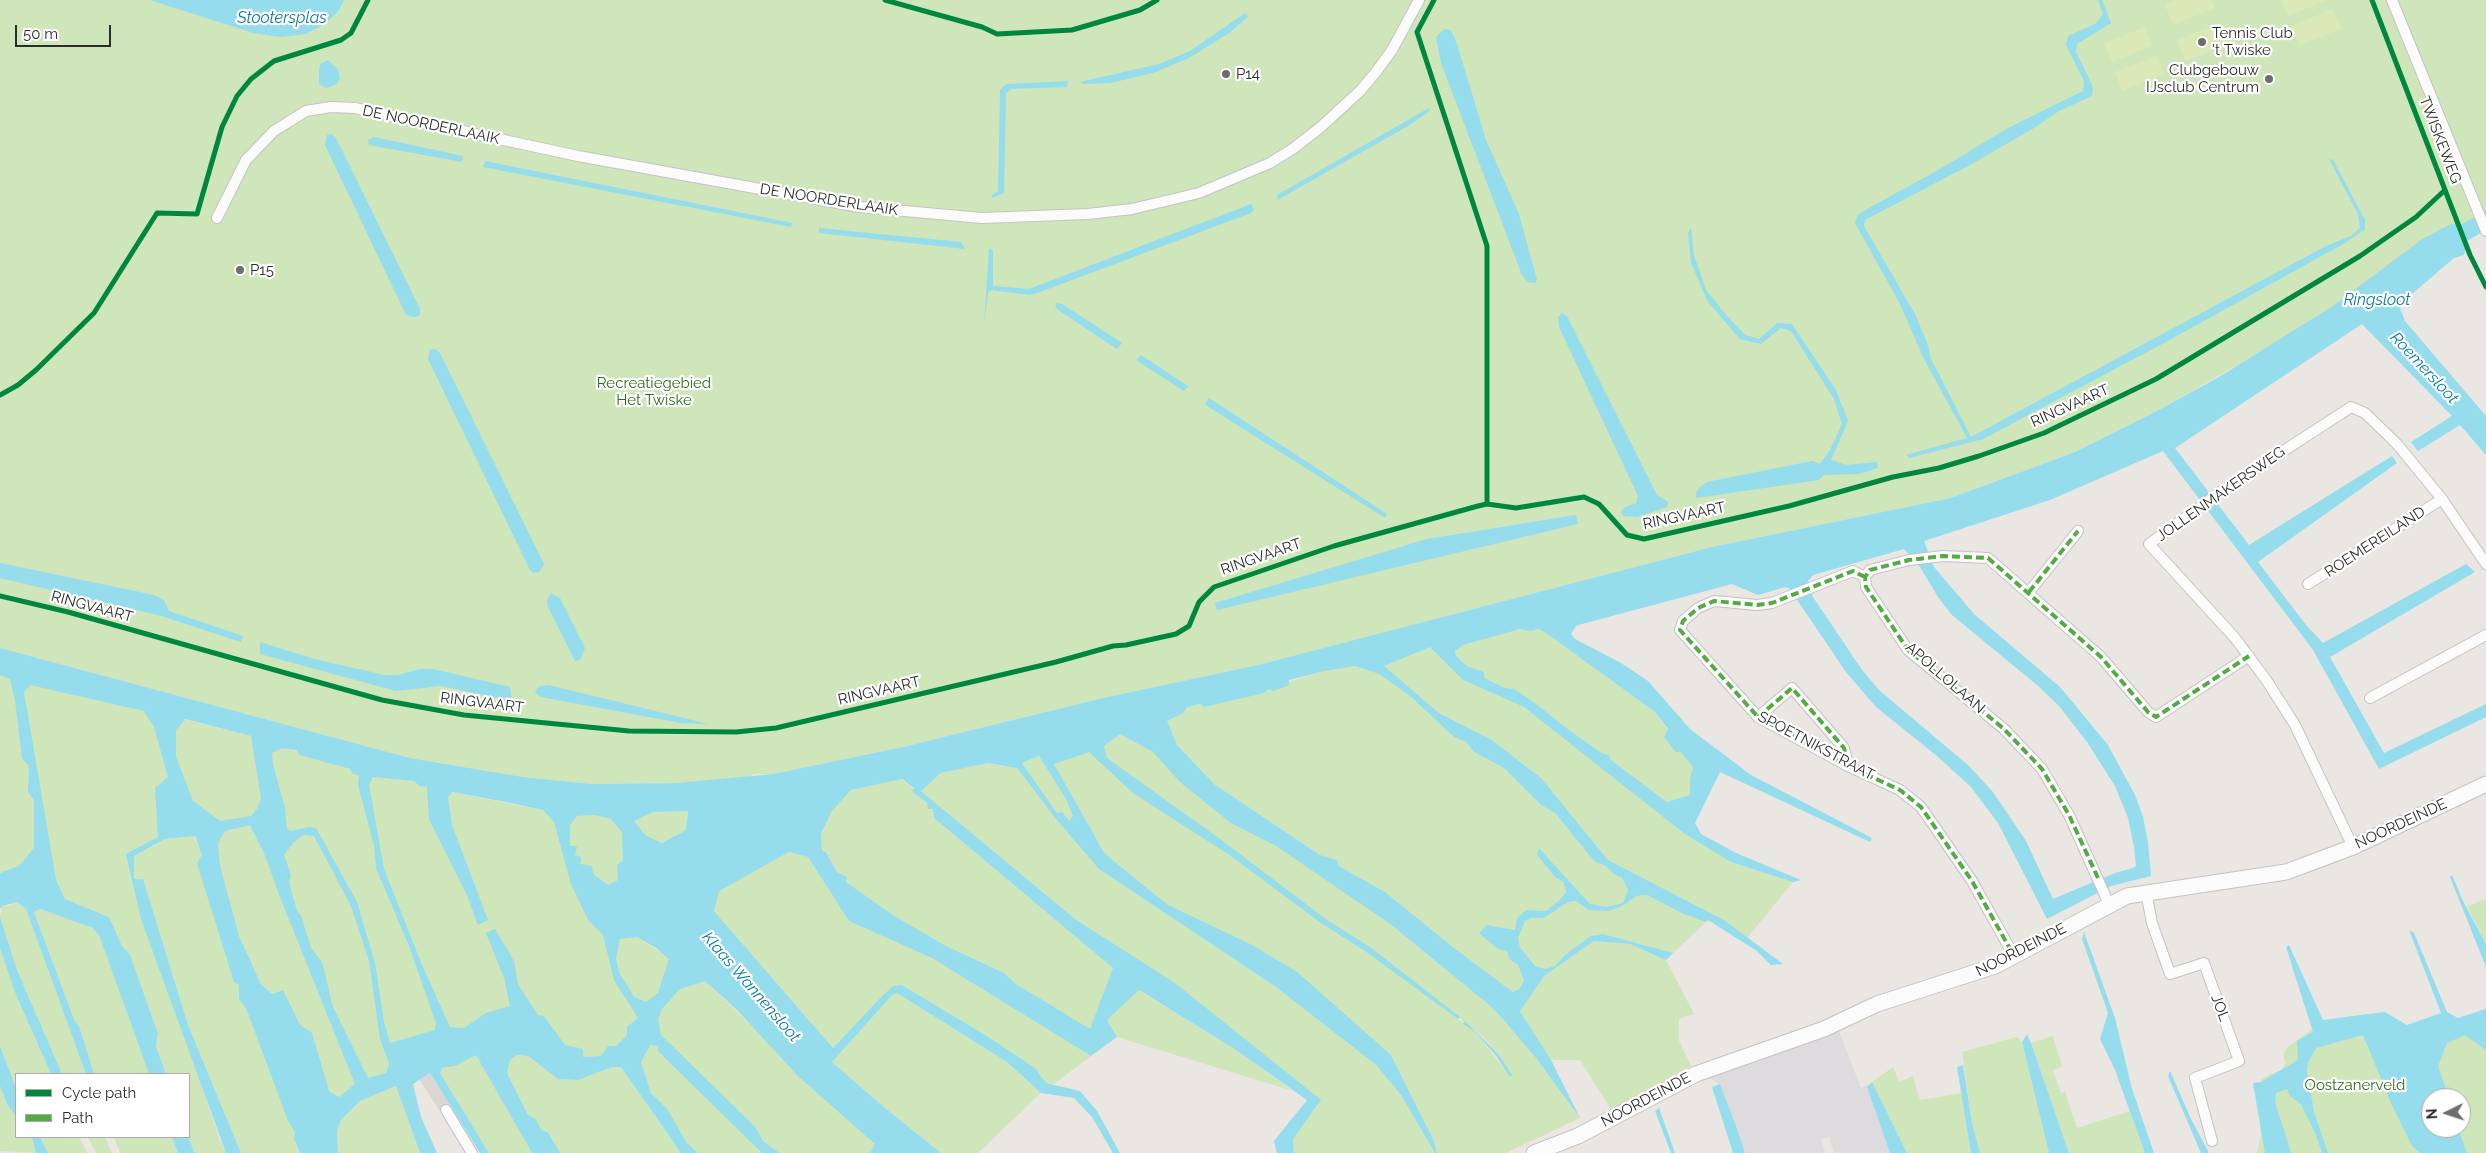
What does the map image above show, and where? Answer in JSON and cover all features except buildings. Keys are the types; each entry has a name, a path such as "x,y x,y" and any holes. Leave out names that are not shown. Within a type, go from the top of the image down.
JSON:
{"street":[{"name":"DE NOORDERLAAIK","path":"217,218 246,160 274,130 306,111 331,107 355,108 578,156 860,207 982,218 1088,214 1132,209 1199,193 1263,166 1294,148 1354,96 1376,72 1392,50 1419,0"},
{"name":"TWISKEWEG","path":"2392,0 2486,231"},
{"name":"JOLLENMAKERSWEG","path":"2353,847 2295,725 2249,656 2199,597 2149,544 2216,495 2351,407 2365,414 2387,434 2442,499 2486,564"},
{"name":"ROEMEREILAND","path":"2308,584 2442,499"},
{"path":"2029,592 2078,531"},
{"path":"1865,577 1870,570 1909,560 1988,558 2101,657 2148,712 2156,717 2249,656"},
{"name":"SPOETNIKSTRAAT","path":"1865,577 1852,571 1772,603 1757,605 1714,601 1698,608 1683,621 1680,630 1758,717 1848,766 1900,790 1921,807 1972,881 2014,956"},
{"name":"APOLLOLAAN","path":"1865,577 1866,587 1908,650 2004,729 2042,769 2069,815 2107,898"},
{"path":"2370,698 2486,635"},
{"path":"1758,717 1792,688 1844,748 1848,766"},
{"name":"NOORDEINDE","path":"1534,1153 1578,1136 1696,1074 1824,1029 1877,1004 1974,974 2014,956 2107,898 2286,872 2353,847 2486,784"},
{"name":"JOL","path":"2146,892 2152,923 2170,974 2204,963 2239,1060 2195,1078 2212,1141"},
{"path":"446,1110 472,1153"}],"shaded area":[{"path":"1839,1031 1861,1088 1872,1082 1867,1087 1890,1153 1834,1153 1829,1137 1821,1139 1825,1153 1745,1153 1720,1084 1709,1078"},
{"path":"430,1073 451,1107 441,1113 420,1080"}],"green space":[{"name":"Recreatiegebied Het Twiske","path":"0,0 2486,0 2486,224 2151,414 2075,452 1951,498 1712,547 1258,665 1103,698 903,747 773,774 755,774 745,778 677,783 592,784 523,777 410,758 0,648"},
{"name":"Tennis Club 't Twiske","path":"2176,0 2211,0 2215,8 2173,25 2165,5"},
{"name":"Tennis Club 't Twiske","path":"2281,0 2328,0 2288,16"},
{"name":"Tennis Club 't Twiske","path":"2333,9 2341,29 2299,45 2291,26"},
{"name":"Tennis Club 't Twiske","path":"2219,23 2228,44 2185,61 2177,40"},
{"path":"2145,27 2152,46 2112,62 2104,43"},
{"path":"2157,56 2165,74 2122,91 2115,72"},
{"path":"1520,628 1531,631 1539,629 1546,633 1655,712 1693,767 1690,779 1691,795 1667,802 1611,760 1609,755 1602,753 1569,730 1531,700 1514,689 1505,688 1484,678 1484,672 1467,666 1456,656 1455,651 1463,645"},
{"path":"1430,647 1463,680 1524,707 1731,862 1793,882 1747,938 1724,920 1608,860 1541,778 1492,740 1439,713 1383,666"},
{"path":"1355,666 1379,674 1410,696 1454,737 1466,742 1474,752 1504,768 1541,805 1555,813 1595,862 1606,866 1612,873 1622,878 1628,890 1623,903 1606,907 1590,904 1539,848 1563,881 1566,892 1560,901 1546,911 1526,910 1515,930 1487,925 1507,951 1509,959 1518,965 1524,981 1519,989 1513,992 1454,948 1385,892 1339,866 1337,860 1320,855 1214,784 1177,745 1166,721 1183,713 1186,707 1200,704 1204,707 1325,671"},
{"path":"0,674 251,736 373,777 414,781 451,792 543,810 554,822 577,816 595,815 633,821 653,812 688,811 686,830 623,861 618,880 608,885 637,937 705,981 875,1144 870,1153 698,1153 687,1143 651,1094 641,1062 601,1056 582,1057 506,1009 389,1063 386,1073 339,1097 329,1091 282,990 272,994 261,984 239,936 194,802 166,839 194,836 202,855 239,985 239,999 246,1008 288,1121 295,1132 294,1139 300,1153 241,1153 188,1025 143,880 134,879 219,1138 226,1153 195,1153 188,1138 190,1138 190,1073 166,1073 156,1046 158,1032 130,955 122,946 109,917 65,899 19,867 0,873","holes":["161,842 134,856 134,878 126,854"]},
{"path":"1120,734 1153,752 1389,923 1494,1009 1536,1058 1580,1118 1506,1153 1437,1153 1433,1139 1391,1055 1168,905 1105,854 1054,764","holes":["1449,1009 1483,1037 1499,1055 1511,1077 1475,1032 1447,1011"]},
{"path":"1039,756 1066,799 1073,816 1069,822 1057,813 1022,763"},
{"path":"987,763 1017,768 1056,819 1100,869 1276,987 1376,1065 1401,1095 1435,1153 1294,1153 1293,1139 1317,1106 1175,983 1075,919 921,791 941,773"},
{"path":"901,779 914,789 913,791 933,809 934,818 1113,968 1090,1030 1016,984 1004,973 946,946 893,915 846,882 847,877 837,872 826,852 822,851 821,835 832,811 851,790"},
{"path":"789,852 808,857 849,921 932,957 1091,1056 1054,1084 1046,1083 1035,1068 987,1036 902,985 893,986 833,1048 714,911 718,891"},
{"path":"1647,895 1706,922 1673,953 1603,934 1565,955 1555,966 1545,969 1535,966 1520,947 1518,938 1525,921 1531,918 1544,918 1568,902 1576,901 1589,910 1622,906 1637,896"},
{"path":"2486,899 2486,944 2467,906"},
{"path":"17,902 26,909 86,1073 62,1073 17,970 0,917 2,906"},
{"path":"40,909 93,928 99,935 149,1073 94,1073 79,1026 75,1022 34,912"},
{"path":"1594,941 1630,944 1666,960 1694,1014 1679,1019 1679,1041 1691,1066 1612,1111 1580,1060 1551,1060 1520,1011 1544,976"},
{"path":"0,948 14,990 51,1073 15,1073 15,1085 0,1046"},
{"path":"1138,990 1236,1050 1293,1091 1117,1037 1107,1020"},
{"path":"897,993 1007,1062 1041,1093 978,1153 941,1153 832,1062 892,994"},
{"name":"Oostzanerveld","path":"2486,1008 2486,1153 2257,1153 2261,1135 2261,1080 2268,1075 2282,1070 2286,1063 2283,1055 2287,1048 2318,1024 2350,1016 2369,1014 2393,1028 2426,1022 2439,1014 2446,1014 2453,1019 2463,1018"},
{"path":"2053,1036 2062,1066 2053,1071 2061,1093 2065,1092 2077,1128 2130,1111 2145,1153 2069,1153 2031,1043"},
{"path":"2017,1037 2022,1042 2049,1153 1980,1153 1972,1123 1962,1052"},
{"path":"476,1054 532,1153 489,1153 440,1073 442,1068 455,1066"},
{"path":"517,1055 528,1056 558,1079 578,1080 612,1067 621,1067 681,1153 560,1153 548,1131 541,1130 536,1119 528,1115 507,1073 510,1060"},
{"path":"1893,1067 1899,1082 1913,1076 1920,1100 1962,1093 1971,1153 1907,1153 1872,1082"},
{"path":"0,1086 8,1106 15,1115 15,1138 32,1138 36,1153 0,1151"},
{"path":"396,1086 420,1153 338,1153 337,1131 341,1120 360,1101"},
{"path":"40,1138 80,1138 87,1153 48,1153"},
{"path":"88,1138 105,1138 112,1153 96,1153"},
{"path":"114,1138 172,1138 178,1153 120,1153"}],"water":[{"name":"Stootersplas","path":"150,0 344,0 339,10 325,24 306,34 281,37 253,33"},
{"path":"2098,0 2102,0 2111,23 2077,44 2076,52 2093,87 2092,96 2059,111 2034,128 1968,166 1865,220 1864,226 1916,316 1929,348 1930,357 1971,437 2326,246 2351,236 2360,228 2358,214 2329,159 2333,160 2365,220 2365,229 2345,243 2164,343 1983,439 1909,458 1906,455 1967,438 1923,357 1900,304 1855,223 1858,215 2008,128 2083,91 2084,81 2066,45 2068,36 2095,24 2103,14"},
{"path":"1245,13 1248,17 1229,33 1189,58 1153,73 1110,83 1082,84 1080,82 1159,64 1190,51"},
{"path":"1444,29 1451,30 1457,44 1486,140 1519,214 1537,280 1535,283 1528,282 1522,275 1441,63 1436,37"},
{"path":"328,60 338,69 340,78 337,84 326,88 319,84 319,71 320,64"},
{"path":"1068,81 1067,87 1011,89 1006,93 1004,193 992,198 992,195 998,191 1000,90 1006,84"},
{"path":"1429,108 1430,111 1408,126 1279,199 1277,198 1277,195"},
{"path":"332,134 336,138 420,309 420,315 415,317 406,315 325,145 327,135"},
{"path":"374,137 463,156 462,162 369,145 368,140"},
{"path":"485,161 792,223 791,227 483,167"},
{"path":"1251,204 1254,210 1251,213 1040,292 1030,295 991,290 988,293 984,325 989,248 993,250 993,286 1029,289"},
{"path":"2486,211 2486,230 2467,241 2464,255 2454,258 2399,305 2405,321 2486,416 2486,455 2460,425 2418,451 2411,442 2452,416 2362,324 2175,448 2249,545 2392,456 2397,463 2258,562 2306,625 2323,643 2466,564 2475,572 2330,657 2384,753 2486,704 2486,717 2379,769 2313,650 2163,451 2050,500 1924,541 1934,567 1974,614 2060,687 2108,745 2135,795 2143,817 2148,842 2151,876 2111,886 2047,919 1998,823 1971,787 1937,756 1876,707 1846,672 1789,588 1785,587 1758,595 1732,584 1582,624 1576,626 1571,634 1575,639 1621,663 1648,681 1690,729 1751,775 1872,838 1870,842 1720,772 1695,823 1701,834 1736,853 1801,880 1793,882 1731,862 1685,834 1524,707 1463,680 1430,647 1384,666 1439,713 1492,740 1541,778 1608,860 1724,920 1783,964 1771,965 1757,951 1708,920 1706,922 1684,914 1647,895 1637,896 1622,906 1609,911 1589,910 1576,901 1568,902 1544,918 1531,918 1525,921 1518,938 1520,947 1535,966 1545,969 1555,966 1565,955 1591,936 1603,934 1673,953 1666,960 1630,944 1594,941 1544,976 1520,1011 1551,1060 1580,1118 1536,1058 1494,1009 1389,923 1276,846 1231,823 1180,782 1153,752 1120,734 1104,746 1107,758 1220,839 1327,920 1370,947 1460,1017 1458,1019 1365,951 1321,923 1231,856 1133,793 1089,752 1054,764 1105,854 1168,905 1252,945 1297,972 1391,1055 1433,1139 1437,1153 1435,1153 1401,1095 1376,1065 1276,987 1099,869 1056,819 1017,768 988,763 941,773 921,791 1075,919 1175,983 1321,1100 1293,1139 1294,1153 1277,1153 1274,1141 1307,1100 1236,1050 1139,990 1107,1020 1117,1037 1091,1056 932,958 849,921 808,857 789,852 719,891 714,911 833,1048 893,986 902,985 987,1036 1035,1068 1046,1083 1080,1091 1097,1111 1120,1153 1113,1153 1092,1117 1074,1098 1041,1093 1007,1062 897,993 892,995 832,1062 941,1153 870,1153 875,1144 799,1077 737,1010 705,981 680,989 662,1009 658,1019 661,1035 756,1128 763,1141 779,1153 762,1153 658,1051 658,1046 650,1045 641,1062 651,1093 667,1109 687,1143 698,1153 681,1153 621,1067 612,1067 578,1080 558,1079 528,1056 517,1055 510,1060 507,1073 528,1115 536,1119 541,1130 548,1132 560,1153 532,1153 476,1055 455,1066 442,1068 440,1073 489,1153 480,1153 430,1073 413,1084 421,1117 437,1153 420,1153 396,1086 360,1101 341,1120 337,1131 338,1153 300,1153 294,1139 295,1132 288,1121 246,1008 239,999 239,985 234,982 197,863 202,855 195,836 165,839 134,856 134,879 143,879 188,1025 241,1153 226,1153 141,919 126,854 158,837 155,788 168,777 154,727 144,711 30,685 24,692 56,880 65,899 109,917 122,946 130,955 158,1033 156,1046 166,1073 149,1073 99,935 93,928 40,909 34,912 75,1022 79,1026 94,1073 86,1073 26,909 17,902 2,906 0,909 0,873 19,866 34,848 34,800 28,792 29,766 22,758 15,700 10,679 0,675 0,648 410,758 523,777 592,784 677,783 773,774 903,747 1103,698 1258,665 1712,547 1951,498 2075,452 2219,377 2333,306 2421,240 2451,224 2460,225","holes":["1904,549 1920,567 1938,597 1952,615 2037,685 2059,706 2087,742 2115,786 2128,818 2136,866 2053,899 2026,841 1993,792 1969,766 1879,690 1862,670 1813,597 1808,581 1813,575","1520,629 1531,631 1539,629 1546,633 1655,712 1668,729 1664,737 1676,752 1681,752 1693,767 1690,779 1690,795 1667,802 1611,760 1609,755 1602,753 1569,730 1531,700 1514,689 1505,688 1484,678 1484,672 1467,666 1456,656 1455,651 1463,645","1355,666 1379,674 1410,696 1454,737 1466,742 1474,752 1504,768 1541,805 1555,813 1595,862 1606,866 1612,873 1622,878 1628,890 1623,903 1606,907 1590,904 1539,848 1537,855 1556,878 1563,881 1566,892 1560,900 1546,911 1526,910 1517,918 1515,930 1487,925 1479,933 1498,949 1507,951 1509,959 1518,965 1524,981 1519,989 1513,992 1454,948 1385,892 1339,866 1337,860 1320,855 1214,784 1177,745 1167,721 1183,713 1187,707 1200,704 1204,707 1264,693 1268,689 1273,691 1288,686 1289,680","185,719 251,736 261,798 257,809 251,816 220,821 193,801 176,757 176,730","282,748 296,750 300,755 350,769 353,774 359,775 358,785 374,845 376,868 409,946 436,1023 435,1030 390,1043 384,1022 375,963 357,902 316,828 309,827 292,831 287,829 285,808 273,765 272,753","1039,756 1066,799 1073,816 1069,821 1062,812 1057,813 1022,763","373,777 414,781 420,786 427,787 429,819 467,895 478,925 488,920 452,825 448,797 452,792 543,810 554,822 571,884 588,920 603,935 614,980 638,1018 627,1027 627,1035 616,1046 608,1046 601,1056 583,1057 583,1049 565,1045 544,1016 538,1015 518,984 514,961 495,929 486,933 504,978 510,1006 486,1013 464,1028 450,1027 422,965 384,869 369,785","902,779 914,788 912,791 927,803 928,809 933,809 934,818 1113,968 1090,1029 1016,984 1004,973 946,946 893,915 846,882 847,877 837,872 826,852 822,851 821,834 832,811 851,790","688,811 686,830 661,843 645,835 634,821 653,812","595,815 611,819 622,832 623,861 617,865 618,880 608,885 593,874 592,866 580,864 581,857 575,855 577,846 570,846 570,825 577,816","250,825 264,853 355,1084 339,1097 329,1091 312,1033 300,1025 283,990 272,994 261,984 239,936 220,866 218,843 225,831","303,835 314,836 351,906 369,961 380,1039 389,1063 386,1073 368,1078 333,1007 322,962 311,948 301,916 297,911 289,882 291,875 284,855 294,842","637,937 656,948 669,959 658,993 646,1002 634,997 619,972 616,959 620,939"]},
{"path":"819,228 961,242 965,249 819,233"},
{"path":"1691,228 1694,255 1706,290 1727,316 1745,335 1759,339 1777,323 1792,324 1836,390 1848,421 1831,460 1847,465 1877,462 1878,468 1859,474 1824,475 1819,480 1696,498 1696,493 1700,487 1707,482 1812,461 1820,464 1830,450 1842,424 1834,399 1791,331 1781,328 1761,344 1740,339 1708,302 1691,263 1688,233"},
{"path":"1057,303 1062,304 1122,343 1117,349 1057,309 1055,307"},
{"path":"1562,313 1567,316 1657,495 1668,502 1667,507 1637,517 1624,516 1621,512 1625,507 1636,503 1638,496 1559,327 1558,317"},
{"path":"435,349 440,353 544,564 539,572 533,573 530,570 428,359 430,350"},
{"path":"1141,355 1188,386 1184,391 1136,360"},
{"path":"1209,398 1387,514 1385,518 1207,406 1205,404"},
{"path":"1576,515 1578,524 1217,610 1215,603 1427,539"},
{"path":"0,563 154,595 164,600 169,611 243,636 241,642 158,615 0,578"},
{"path":"551,593 560,598 585,648 580,660 575,661 548,607 547,601"},
{"path":"260,642 314,659 385,675 398,675 420,669 433,669 510,687 512,701 441,686 396,691 260,654"},
{"path":"548,685 708,724 681,723 541,697 535,693 538,687"},
{"path":"2452,875 2462,899 2486,944 2486,967 2450,877"},
{"path":"0,917 17,970 62,1073 51,1073 14,990 0,948"},
{"path":"2409,930 2414,933 2447,1012 2458,1018 2486,1009 2486,1050 2465,1035 2447,1043 2438,1066 2446,1088 2421,1088 2421,1138 2462,1138 2467,1153 2420,1153 2412,1146 2391,1103 2363,1035 2316,1048 2308,1063 2307,1072 2314,1112 2328,1153 2322,1153 2316,1135 2301,1104 2290,1096 2287,1089 2276,1093 2275,1102 2291,1153 2265,1153 2253,1083 2261,1082 2298,1060 2297,1041 2313,1032 2286,947 2289,945 2323,1020 2385,1012 2407,1025 2441,1013"},
{"path":"2084,932 2115,1018 2132,1089 2154,1153 2145,1153 2115,1070 2100,1039 2108,1013 2082,939"},
{"path":"1465,1021 1499,1055 1512,1075 1510,1077 1497,1057 1475,1032 1463,1024"},
{"path":"2027,1034 2069,1153 2049,1153 2022,1042"},
{"path":"0,1046 15,1085 15,1115 8,1106 0,1086"},
{"path":"1963,1065 1972,1123 1980,1153 1971,1153 1957,1067"},
{"path":"2170,1071 2191,1119 2209,1153 2201,1153 2168,1076"},
{"path":"1872,1082 1907,1153 1890,1153 1867,1087"},
{"path":"1720,1084 1745,1153 1733,1153 1712,1087"},
{"path":"1659,1108 1675,1153 1671,1153 1655,1111"},
{"path":"32,1138 40,1138 48,1153 36,1153"},
{"path":"172,1138 188,1138 195,1153 178,1153"}],"marked path":[{"path":"2029,592 2078,531"},
{"path":"2098,878 2069,815 2042,769 2004,729 1908,650 1866,587 1865,577 1870,570 1909,560 1943,556 1988,558 2101,657 2148,712 2156,717 2249,656"},
{"path":"1865,577 1853,571 1772,603 1757,605 1714,601 1698,608 1683,621 1680,630 1758,717 1848,766 1900,790 1921,807 1972,881 2014,956"},
{"path":"1758,717 1792,688 1844,748 1848,766"}],"cycle path":[{"path":"0,395 18,385 36,370 94,313 157,213 197,214 222,127 237,96 251,79 274,61 341,40 351,33 368,0"},
{"path":"885,0 982,27 997,34 1072,30 1140,10 1157,0"},
{"path":"1434,0 1417,32 1487,246 1487,504"},
{"path":"2372,0 2470,255 2486,287"},
{"name":"RINGVAART","path":"0,596 68,612 382,700 464,715 629,731 736,732 776,728 1056,662 1113,646 1176,634 1189,626 1199,602 1214,587 1334,546 1478,506 1487,504 1516,508 1584,497 1599,504 1627,535 1644,539 1789,506 1893,477 1939,468 1979,456 2044,433 2156,379 2360,256 2416,217 2445,190"}],"place":[{"name":"Tennis Club 't Twiske","path":"2202,42"},
{"name":"P14","path":"1226,74"},
{"name":"Clubgebouw IJsclub Centrum","path":"2269,79"},
{"name":"P15","path":"240,270"}],"water label":[{"name":"Ringsloot","path":"2377,300"},
{"name":"Roemersloot","path":"2424,368"},
{"name":"Klaas Wannensloot","path":"751,987"}]}
